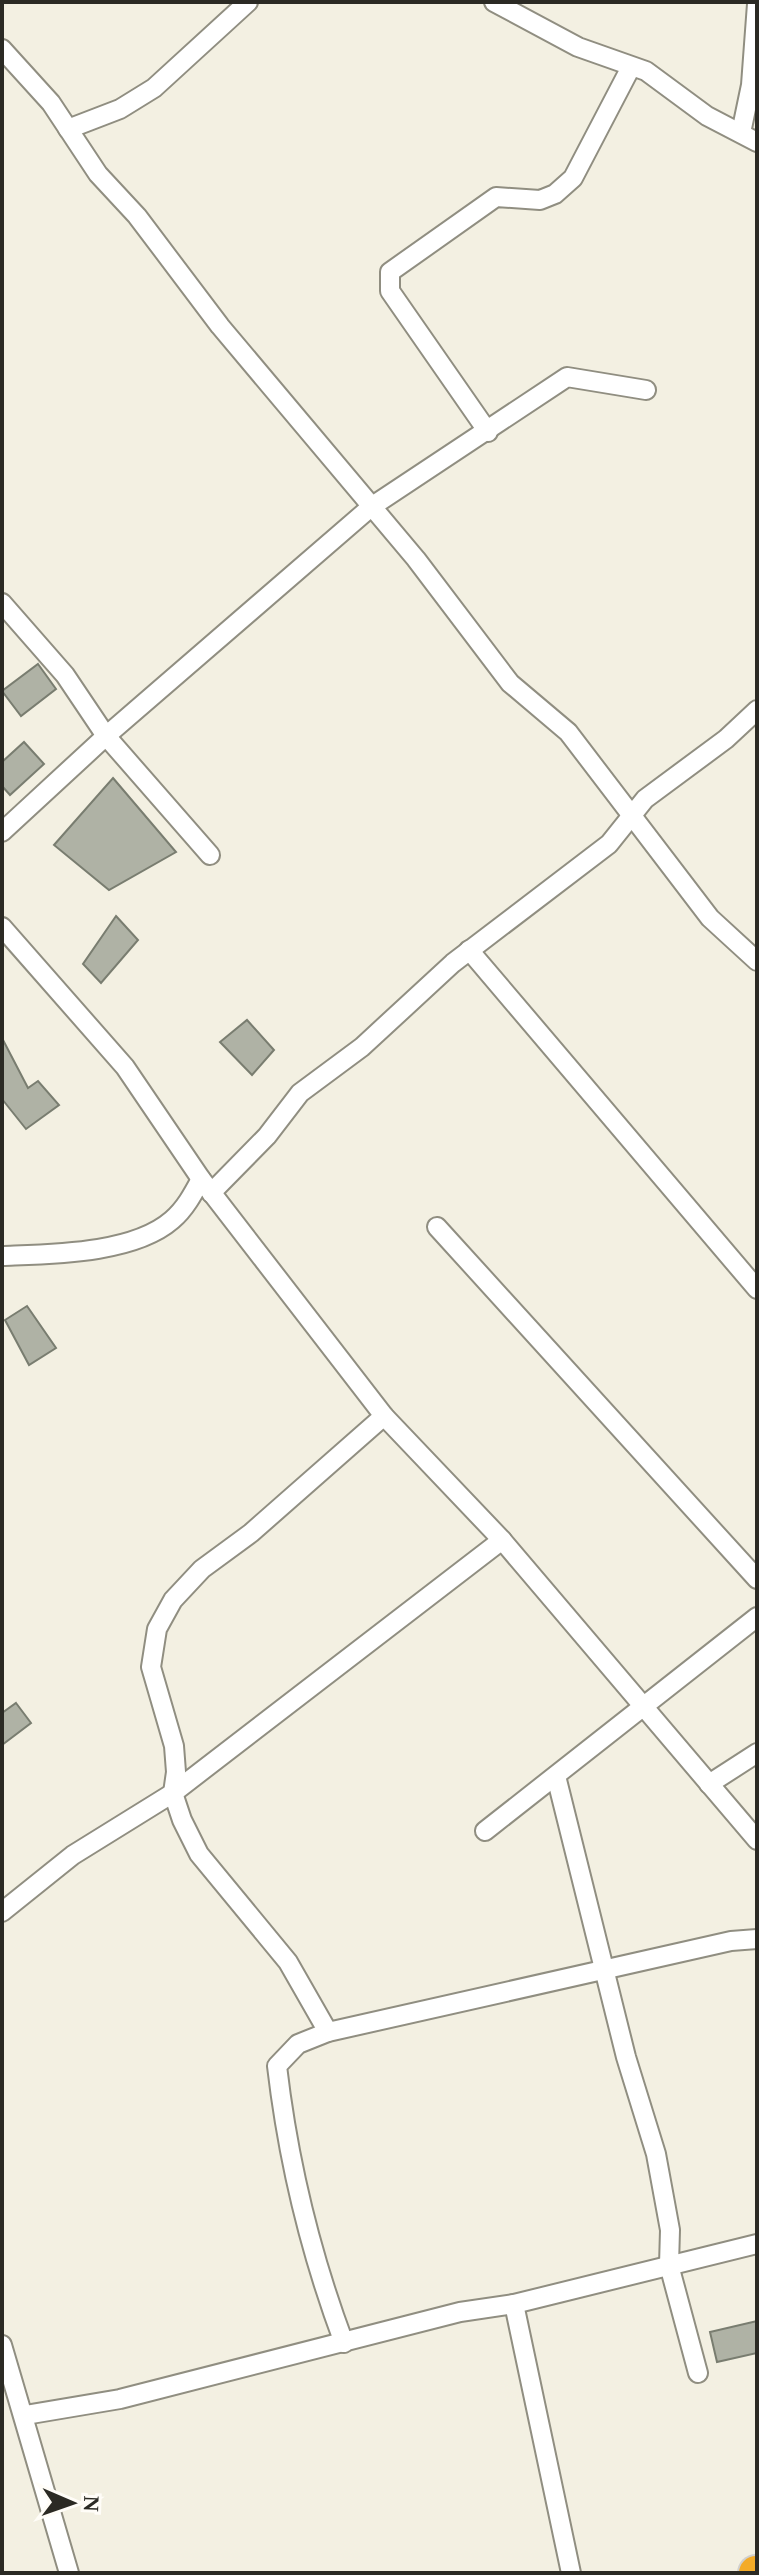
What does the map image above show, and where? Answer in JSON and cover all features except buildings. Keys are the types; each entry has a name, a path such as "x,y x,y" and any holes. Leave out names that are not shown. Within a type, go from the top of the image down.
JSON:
{"street":[{"path":"68,129 120,109 154,88 248,2"},
{"path":"494,2 578,47 646,71 707,116 749,137 757,4"},
{"path":"2,49 51,103 98,174 137,216 220,326 371,507 510,683 568,732 710,918 757,961"},
{"path":"488,432 390,291 390,272 496,197 540,200 555,194 573,178 631,67"},
{"path":"2,832 106,736 371,507 567,377 646,390"},
{"path":"2,603 65,675 106,736 210,855"},
{"path":"2,1256 74,1252 155,1232 172,1220 189,1201 267,1136 300,1093 362,1047 469,950 609,844 664,782 726,739 757,710"},
{"path":"2,927 125,1067 206,1186 384,1416 502,1540 757,1840"},
{"path":"469,950 757,1289"},
{"path":"437,1227 757,1579"},
{"path":"328,2032 288,1962 199,1854 173,1793 176,1772 174,1746 151,1667 157,1629 173,1600 202,1569 251,1533 384,1416"},
{"path":"2,1912 73,1855 173,1793 502,1540"},
{"path":"485,1831 757,1617"},
{"path":"709,1784 757,1753"},
{"path":"556,1776 626,2057 656,2154 670,2230 669,2265 698,2373"},
{"path":"344,2343 315,2254 281,2102 277,2066 298,2044 328,2032 731,1941 757,1939"},
{"path":"25,2415 120,2399 460,2312 514,2304 757,2244"},
{"path":"514,2304 571,2573"},
{"path":"2,2345 69,2573"}]}
